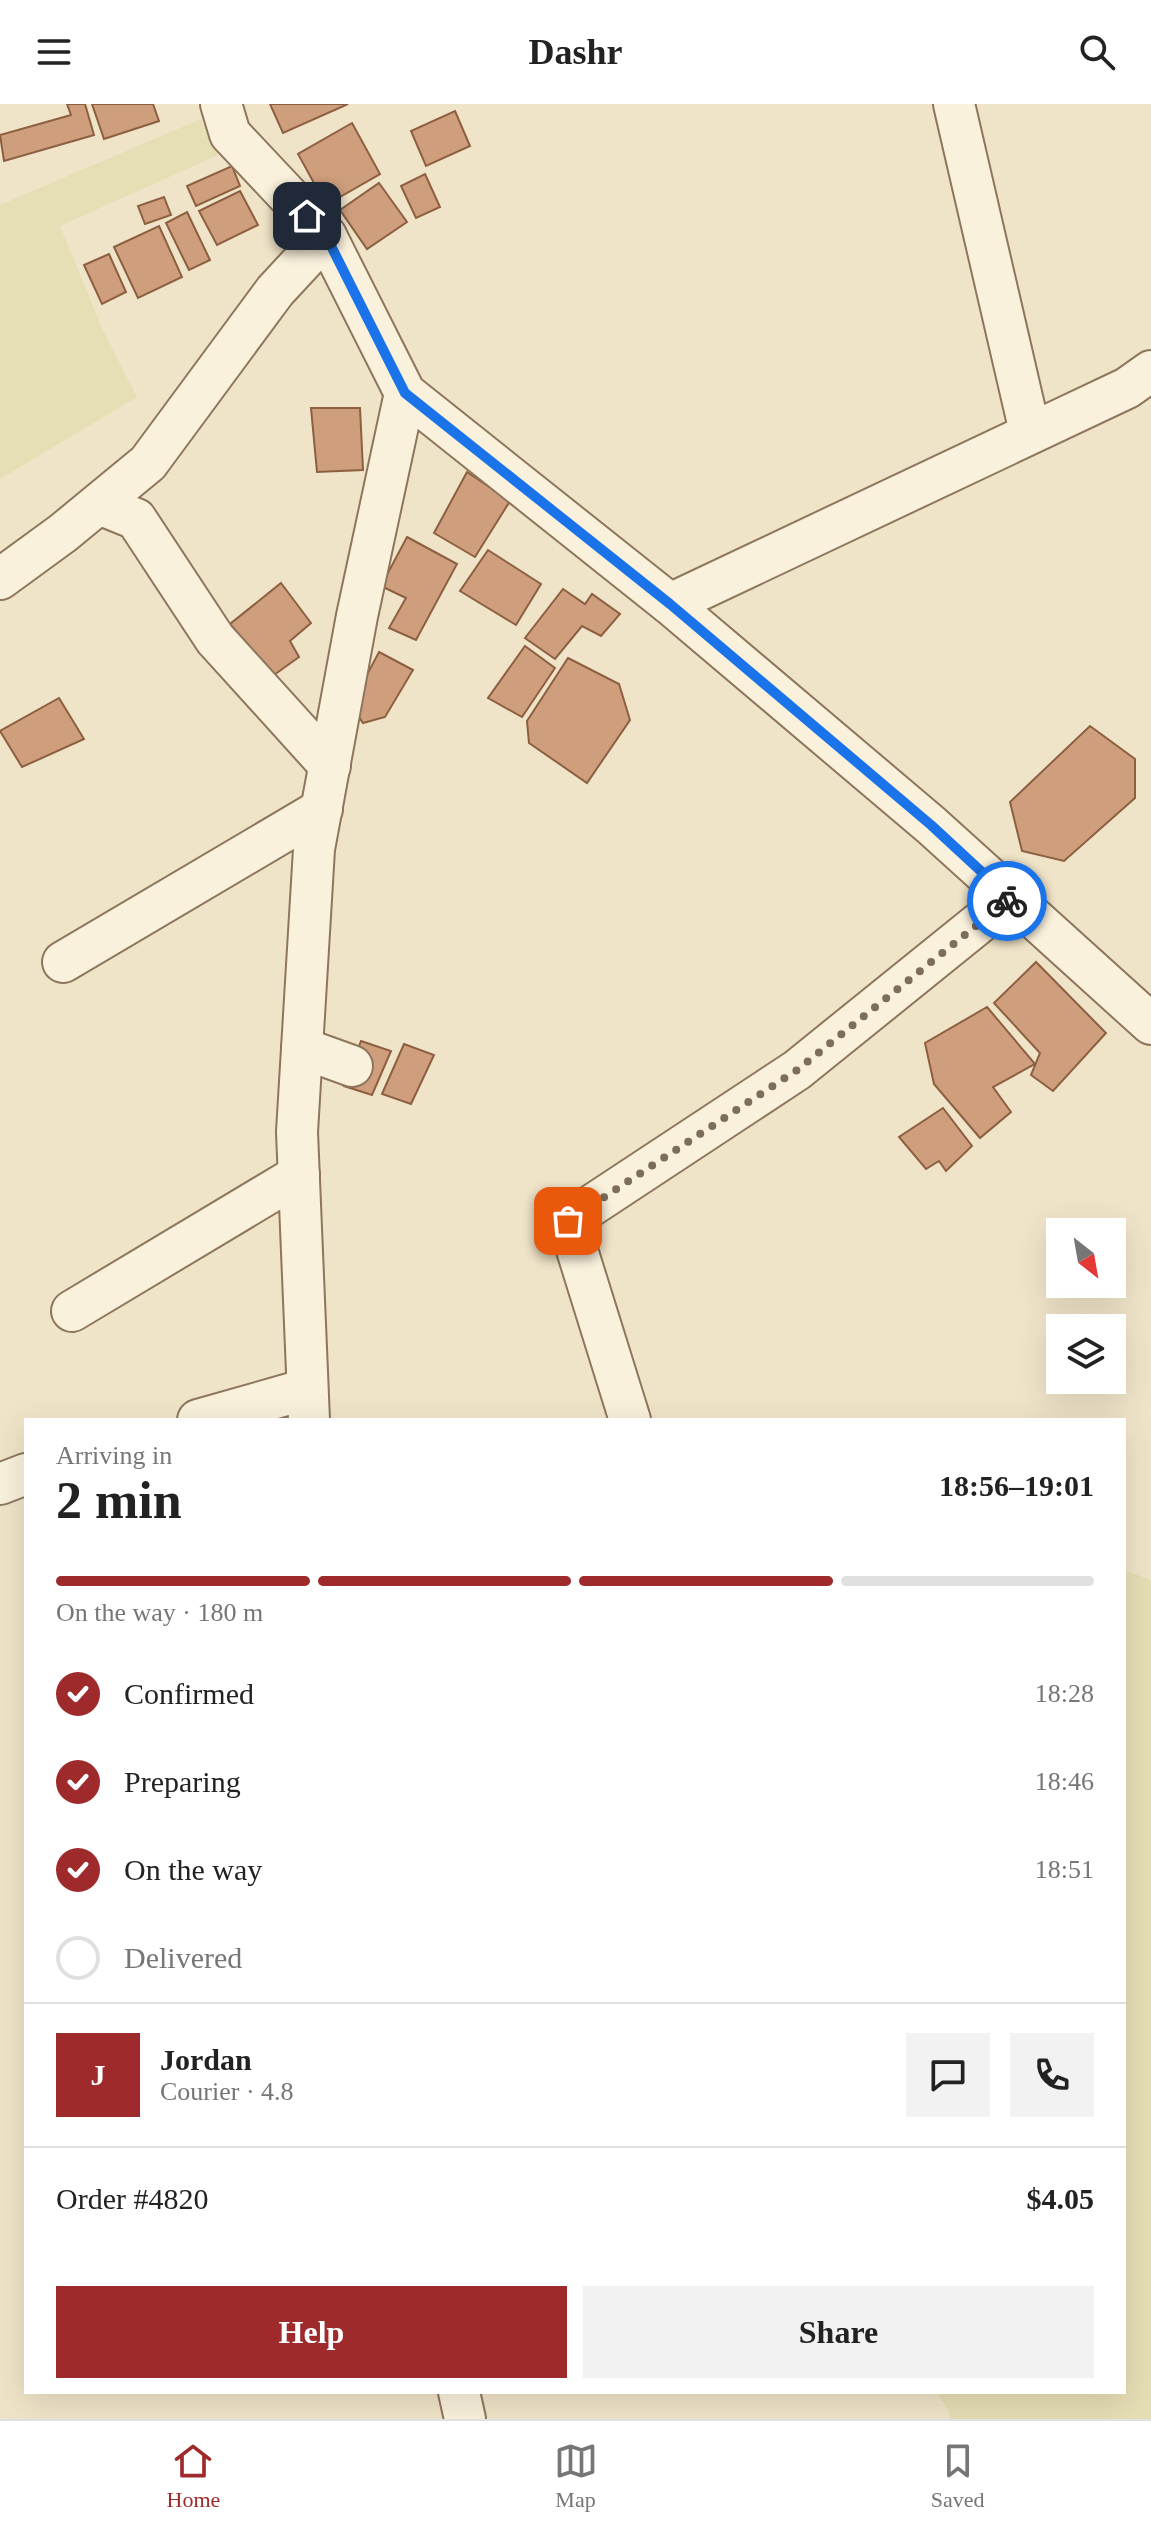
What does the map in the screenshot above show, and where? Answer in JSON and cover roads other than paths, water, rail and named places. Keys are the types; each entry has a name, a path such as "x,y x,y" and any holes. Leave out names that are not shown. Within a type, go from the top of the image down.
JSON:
{"street":[{"path":"221,104 230,134 326,236 405,393 670,604 931,825 1151,1024"},
{"path":"954,104 1030,432"},
{"path":"0,579 148,463 275,291 326,236"},
{"path":"670,604 1127,388 1151,371"},
{"path":"212,1418 308,1404 297,1132 314,849 357,616 405,393"},
{"path":"99,504 136,519 215,639 330,766"},
{"path":"63,962 322,809"},
{"path":"629,1418 568,1221 797,1070 1010,898"},
{"path":"302,1048 352,1066"},
{"path":"72,1311 299,1175"},
{"path":"0,1484 24,1475"},
{"path":"459,2394 465,2419"}]}
